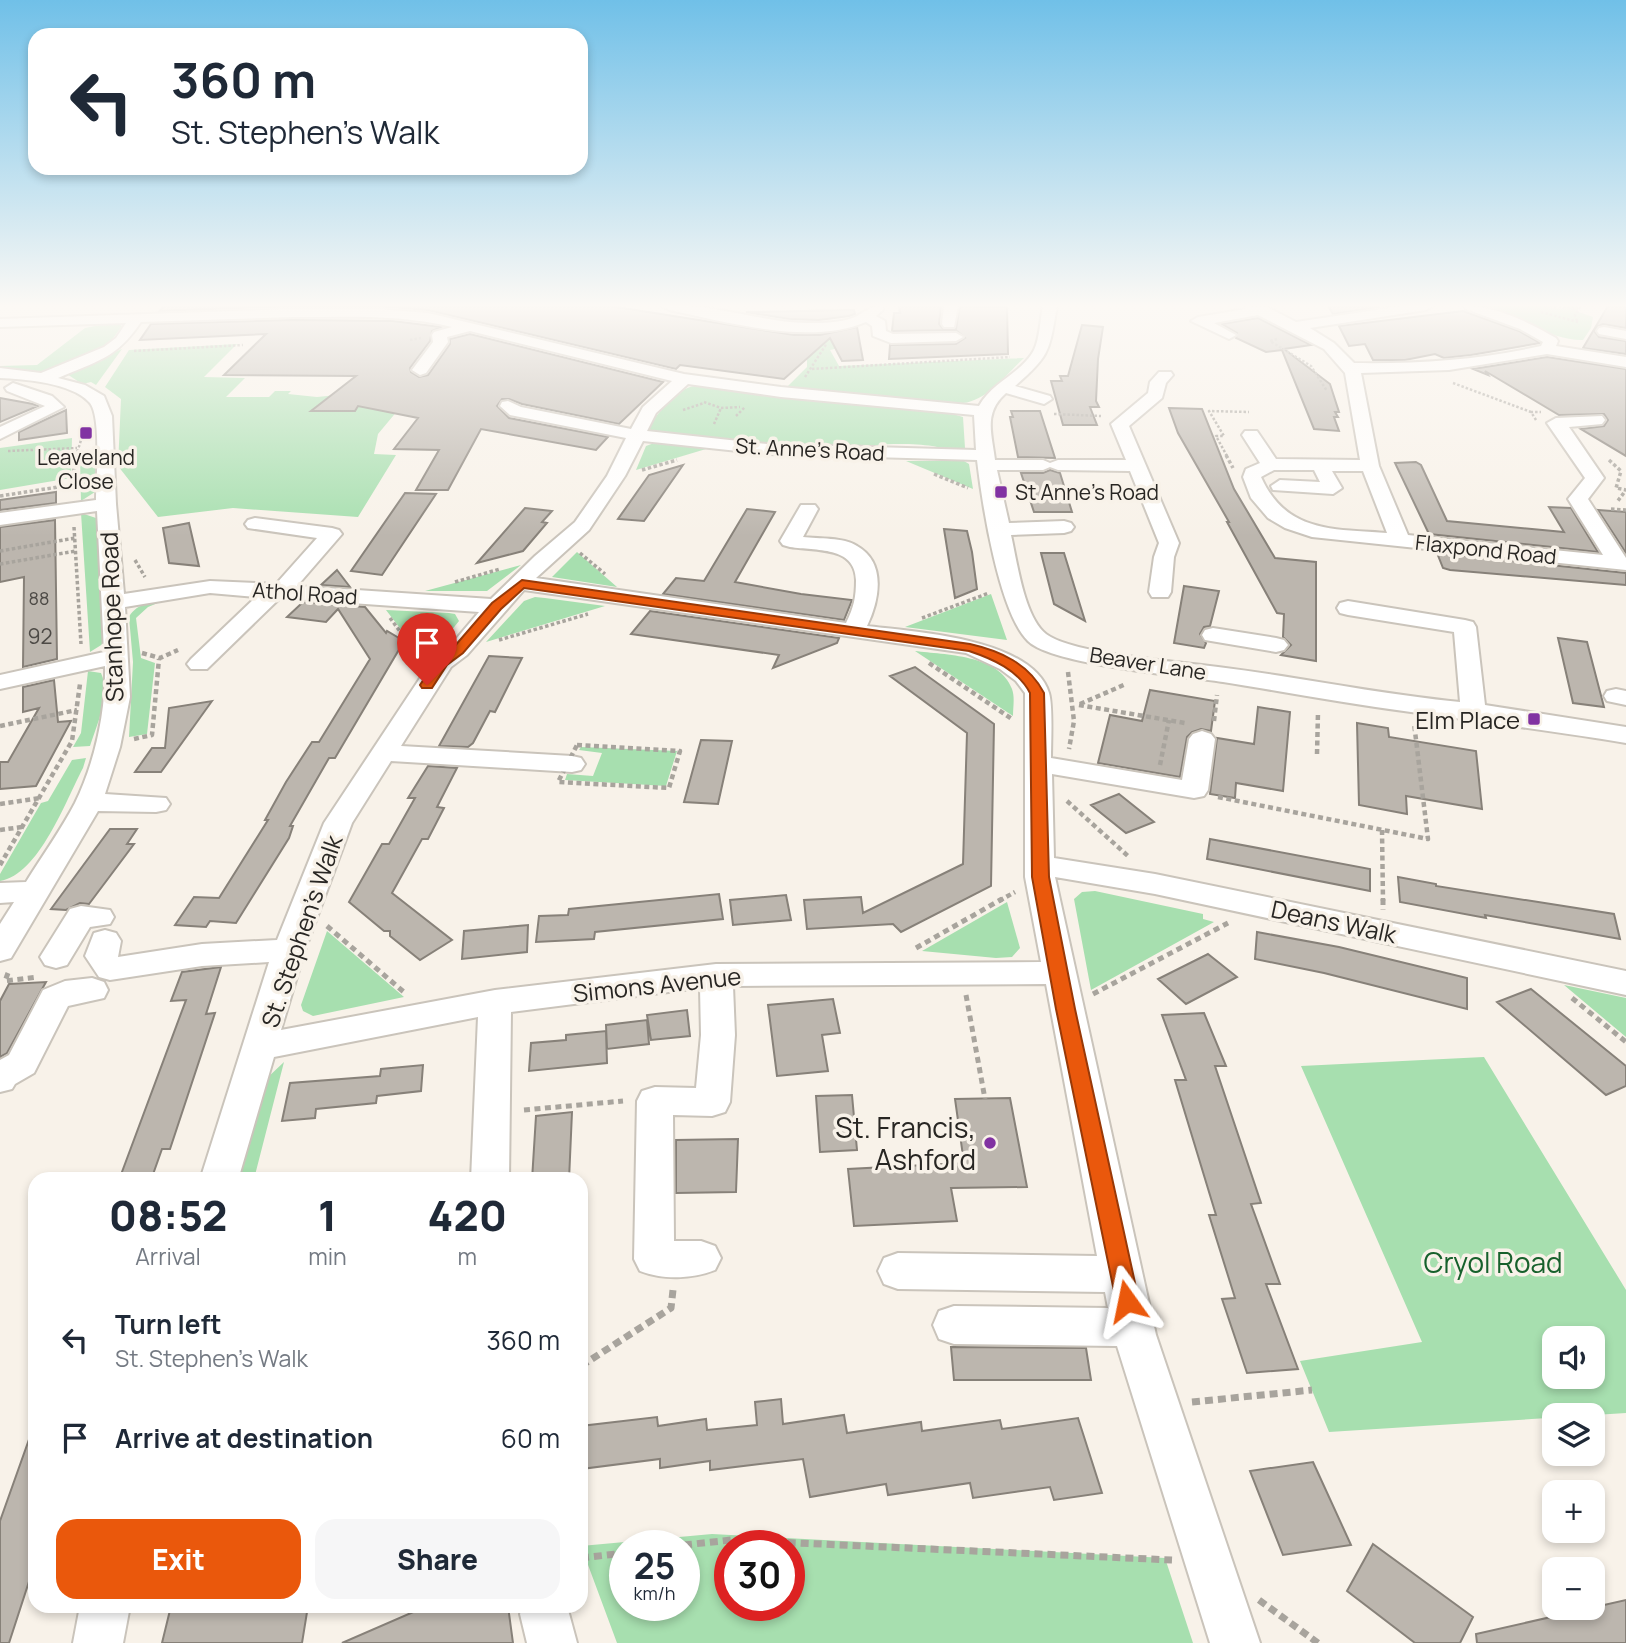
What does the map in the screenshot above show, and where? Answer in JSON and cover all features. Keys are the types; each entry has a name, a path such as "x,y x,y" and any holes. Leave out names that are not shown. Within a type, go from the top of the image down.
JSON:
{"street":[{"name":"Stanhope Road","path":"0,950 89,802 107,747 118,697 106,503 104,416 98,400 79,388 60,383"},
{"name":"St. Stephen's Walk","path":"222,1172 289,950 338,823 381,753 450,656 496,606 582,526 616,476 649,411 680,383"},
{"path":"712,383 790,393 983,411"},
{"path":"1008,663 1038,639 1024,623 1012,584 981,428 983,411 993,396 1011,383"},
{"path":"1158,383 1156,395 1138,408 1133,417 1120,424 1169,543 1164,558 1160,592"},
{"name":"Flaxpond Road","path":"1355,383 1370,466 1400,540 1623,564"},
{"path":"0,387 33,393 53,402 56,407 0,434"},
{"path":"1006,388 1047,406"},
{"name":"St. Anne's Road","path":"508,406 516,411 636,435 715,443 1050,465 1136,466"},
{"path":"1596,420 1556,423 1595,478 1578,499 1623,564"},
{"path":"1251,435 1271,465"},
{"path":"1370,466 1271,465 1253,473 1252,477 1271,513 1280,520 1320,532 1400,540"},
{"path":"1280,486 1333,488 1320,465"},
{"path":"0,520 106,503"},
{"path":"808,509 785,549 849,549 862,560 866,572 867,603 854,631"},
{"path":"199,664 279,591 332,534 255,524"},
{"path":"1001,529 1064,528"},
{"path":"532,572 624,598 970,648 1008,663 1031,682 1037,693 1036,725 1048,765 1040,866 1065,1009 1121,1274 1133,1328 1207,1562 1236,1643"},
{"name":"Athol Road","path":"114,603 188,589 279,591 496,606"},
{"path":"1348,608 1465,626 1472,711"},
{"path":"1213,635 1276,645"},
{"name":"Beaver Lane","path":"1038,639 1065,650 1163,668 1230,675 1626,736"},
{"path":"1230,675 1244,640"},
{"path":"1008,663 1065,650"},
{"path":"0,682 82,666 116,656"},
{"path":"1048,765 1194,790 1202,730"},
{"path":"381,753 569,764"},
{"path":"89,802 156,804"},
{"name":"Deans Walk","path":"1040,866 1086,871 1237,901 1626,983"},
{"path":"0,893 34,891"},
{"path":"56,957 99,962 289,950"},
{"path":"0,1079 2,1075 22,1064 55,998 65,993 99,962"},
{"name":"Simons Avenue","path":"261,1047 495,1002 716,975 1058,973"},
{"path":"689,1259 654,1259 655,1101 712,1102 718,1035 716,975"},
{"path":"490,1172 495,1002"},
{"path":"898,1270 1121,1274"},
{"path":"954,1325 1133,1328"},
{"path":"98,1643 104,1613"}],"path":[{"path":"790,393 799,383"},
{"path":"1324,383 1327,391"},
{"path":"1455,383 1531,412"},
{"path":"1047,406 1058,416 1133,417"},
{"path":"736,416 745,407"},
{"path":"714,424 721,408"},
{"path":"0,864 72,741 82,666 71,485 78,448 87,427"},
{"path":"616,476 630,477 632,472 712,449 715,443"},
{"path":"0,452 78,448"},
{"path":"897,454 900,460 978,492 993,491"},
{"path":"0,496 71,485"},
{"path":"1617,485 1616,488 1626,491 1617,502"},
{"path":"388,599 382,608 425,664 614,606 630,608 621,587 576,549 595,528 582,526"},
{"path":"0,551 75,538"},
{"path":"0,564 76,551"},
{"path":"447,583 532,572"},
{"path":"1012,584 993,584 995,591 901,626 890,636 1016,722 1036,725"},
{"path":"141,643 142,655 159,659 170,657 180,648"},
{"path":"1065,650 1073,708 1074,739 1048,765 1060,795 1132,859"},
{"path":"107,747 152,735 159,659"},
{"path":"1073,708 1163,668"},
{"path":"1079,705 1169,720 1202,730 1230,675"},
{"path":"1317,754 1319,690"},
{"path":"1194,790 1428,839 1411,705"},
{"path":"0,726 77,710"},
{"path":"1158,776 1169,720"},
{"path":"576,745 680,751 669,788 558,782 569,764 576,745"},
{"path":"0,804 41,798"},
{"path":"0,830 23,827"},
{"path":"1380,930 1384,917 1382,830"},
{"path":"914,949 1015,892"},
{"path":"1065,1009 1234,920 1237,901"},
{"path":"302,914 327,912 326,924 412,999"},
{"path":"0,971 9,970 5,981 46,976 56,957"},
{"path":"1549,968 1555,983 1626,1042"},
{"path":"962,974 985,1099"},
{"path":"492,1113 643,1099 655,1101"},
{"path":"588,1361 671,1308 689,1259"},
{"path":"1157,1404 1312,1390"},
{"path":"700,1543 731,1539 1207,1562"},
{"path":"588,1557 609,1555"}],"green space":[{"path":"108,383 240,383 226,397 269,397 275,391 291,391 288,394 317,397 337,395 359,404 403,404 378,434 374,454 396,455 358,517 233,508 158,517 118,466 121,399 105,387"},
{"path":"791,383 998,383 981,397 963,403 787,387"},
{"path":"695,386 953,414 963,417 965,448 952,450 893,444 854,449 758,444 655,433 649,429 650,424 670,401 682,391"},
{"path":"72,438 71,478 0,490 0,448"},
{"path":"654,443 706,449 636,470 646,446"},
{"path":"95,452 98,490 81,501 80,456"},
{"path":"906,461 964,461 969,464 973,489"},
{"path":"81,513 96,518 108,636 106,642 90,652"},
{"path":"577,552 617,587 552,577"},
{"path":"521,565 487,591 425,591"},
{"path":"991,594 1007,640 905,627"},
{"path":"172,597 148,607 136,618 141,658 155,663 147,734 129,737 133,662 129,617 142,605"},
{"path":"535,597 605,606 486,642 524,601"},
{"path":"386,610 449,613 455,614 459,621 426,662"},
{"path":"915,651 970,658 996,669 1012,689 1013,716"},
{"path":"88,671 101,673 104,700 90,746 73,747 81,733"},
{"path":"581,747 677,751 666,786 565,780 567,774 593,776 602,753 579,750"},
{"path":"86,758 60,816 39,851 14,876 0,881 0,874 41,803 48,801 72,760"},
{"path":"1095,891 1203,914 1203,919 1214,922 1091,990 1074,899 1082,892"},
{"path":"1007,902 1020,948 1012,957 922,951"},
{"path":"327,931 404,997 313,1016 303,1011 301,1005"},
{"path":"1564,985 1626,998 1626,1037"},
{"name":"Cryol Road","path":"1484,1057 1626,1290 1626,1413 1605,1414 1605,1403 1542,1403 1542,1418 1329,1432 1300,1361 1422,1342 1301,1066"},
{"path":"284,1062 256,1172 240,1172 266,1079"},
{"path":"714,1534 714,1621 805,1621 805,1539 1165,1558 1193,1643 617,1643 588,1565 588,1545 609,1543 609,1621 700,1621 700,1535"}],"building":[{"path":"347,383 662,383 619,424 502,399 497,406 509,418 608,437 596,450 481,429 448,490 416,490 439,450 394,449 418,418 358,406 355,411 311,411"},
{"path":"1051,383 1097,383 1096,401 1099,407 1090,407 1097,425 1063,425"},
{"path":"1295,383 1330,384 1339,412 1335,412 1338,417 1334,417 1339,431 1314,429"},
{"path":"1505,383 1626,383 1626,456 1581,429 1604,426 1608,420 1604,414 1559,415"},
{"path":"0,398 33,404 38,406 0,422"},
{"path":"1169,408 1202,409 1234,489 1275,558 1316,562 1316,661 1281,655 1291,645 1283,637 1284,614 1277,613 1178,433"},
{"path":"66,410 67,433 19,440 19,432"},
{"path":"1011,411 1040,411 1055,458 1018,457"},
{"path":"1416,462 1421,465 1447,521 1564,532 1549,507 1571,508 1598,552 1429,534 1395,463"},
{"path":"683,465 644,521 618,519 649,475"},
{"path":"1050,470 1060,473 1072,512 1034,512 1021,473 1043,473"},
{"path":"56,492 56,503 0,510 0,500"},
{"path":"405,493 436,494 382,575 351,571"},
{"path":"525,508 552,511 542,522 547,523 523,551 477,563"},
{"path":"747,509 775,512 735,582 852,600 844,620 663,594 676,578 704,581"},
{"path":"1598,510 1626,512 1626,553"},
{"path":"55,520 57,659 23,667 24,577 0,582 0,527"},
{"path":"189,523 199,566 169,563 163,528"},
{"path":"944,529 967,531 972,552 977,589 955,598"},
{"path":"1041,553 1064,553 1085,621 1054,604"},
{"path":"1437,553 1626,573 1626,585 1450,570 1443,568"},
{"path":"337,570 350,587 321,585"},
{"path":"1184,586 1219,591 1210,626 1204,627 1200,634 1206,643 1204,648 1174,643"},
{"path":"303,602 365,607 386,633 387,631 404,641 335,758 329,758 290,826 293,826 289,838 236,923 210,921 206,927 175,925 194,897 219,898 268,820 265,820 286,782 312,742 319,742 370,659 338,609 326,622 287,617"},
{"path":"650,611 839,638 837,643 773,668 779,655 631,634"},
{"path":"1558,638 1587,642 1604,707 1573,703"},
{"path":"489,656 522,658 495,712 490,711 473,743 468,747 439,746"},
{"path":"915,667 994,724 991,886 901,932 893,924 807,929 804,900 861,897 863,913 963,864 967,733 890,676"},
{"path":"54,680 58,722 71,721 36,786 0,789 0,762 8,762 39,708 23,712 23,687"},
{"path":"1150,690 1215,701 1211,731 1201,729 1187,737 1180,777 1098,763 1110,715 1142,721"},
{"path":"212,701 161,772 135,772 152,748 165,748 169,708"},
{"path":"1258,707 1290,712 1283,791 1236,783 1235,798 1210,794 1217,738 1254,744"},
{"path":"1357,723 1388,728 1389,737 1476,751 1482,809 1406,796 1407,814 1359,805"},
{"path":"701,740 732,741 718,804 684,802"},
{"path":"428,766 457,768 437,807 444,808 428,839 422,839 392,893 452,940 420,960 390,936 390,931 384,931 349,902 382,844 389,844 415,798 408,798"},
{"path":"1119,794 1154,822 1126,833 1091,805"},
{"path":"110,829 137,829 127,844 134,844 89,904 80,903 66,910 51,909"},
{"path":"1210,839 1370,869 1370,891 1207,859"},
{"path":"1398,877 1436,886 1614,914 1620,939 1400,902"},
{"path":"719,894 723,919 595,932 594,939 536,942 539,916 568,915 569,909"},
{"path":"786,895 791,920 733,925 730,900"},
{"path":"528,925 527,952 462,959 464,931"},
{"path":"1257,932 1339,947 1467,978 1467,1009 1324,973 1255,959"},
{"path":"1208,954 1237,977 1186,1004 1158,979"},
{"path":"221,967 206,1014 215,1013 170,1149 162,1149 154,1172 122,1172 186,1000 171,1001 182,972"},
{"path":"46,982 7,1053 0,1057 0,1001 9,984"},
{"path":"1531,989 1626,1066 1626,1086 1606,1095 1497,1002"},
{"path":"833,999 840,1033 822,1035 828,1071 777,1076 768,1005"},
{"path":"687,1010 690,1036 651,1040 647,1015"},
{"path":"1204,1013 1226,1066 1215,1066 1261,1203 1251,1204 1280,1284 1266,1284 1298,1369 1247,1373 1222,1299 1235,1298 1209,1215 1216,1215 1175,1080 1186,1080 1162,1015"},
{"path":"647,1020 649,1044 607,1049 606,1025"},
{"path":"606,1031 607,1063 529,1071 531,1043 566,1040 566,1035"},
{"path":"423,1065 421,1091 377,1096 376,1103 316,1109 315,1118 282,1121 290,1083 380,1076 381,1069"},
{"path":"852,1095 857,1150 820,1152 816,1096"},
{"path":"1010,1098 1027,1187 951,1188 957,1221 854,1226 848,1169 964,1163 955,1099"},
{"path":"572,1112 569,1172 532,1172 536,1116"},
{"path":"738,1139 736,1192 676,1193 676,1140"},
{"path":"951,1347 1086,1348 1091,1380 954,1380"},
{"path":"781,1399 783,1424 844,1415 847,1433 921,1422 922,1431 1000,1420 1002,1429 1078,1418 1102,1493 1054,1500 1050,1487 973,1498 970,1483 888,1495 886,1484 810,1497 803,1459 710,1470 710,1461 660,1468 660,1459 588,1468 588,1425 657,1417 658,1426 706,1419 707,1430 757,1425 755,1402"},
{"path":"28,1442 28,1585 9,1643 0,1643 0,1521"},
{"path":"1313,1462 1351,1545 1283,1555 1250,1471"},
{"path":"1373,1544 1473,1617 1460,1643 1415,1643 1347,1591"},
{"path":"1626,1600 1626,1643 1477,1643 1476,1634 1542,1619 1605,1620 1605,1605"},
{"path":"169,1613 307,1613 302,1643 162,1643"},
{"path":"411,1613 509,1613 513,1643 342,1643"}],"place":[{"name":"Leaveland Close","path":"86,433"},
{"name":"St Anne's Road","path":"1001,492"},
{"name":"Elm Place","path":"1534,719"},
{"name":"St. Francis, Ashford","path":"990,1143"}],"route":[{"path":"427,685 442,662 458,650 496,606 522,583 970,648 996,655 1019,671 1031,682 1037,693 1040,877 1127,1301"}]}
